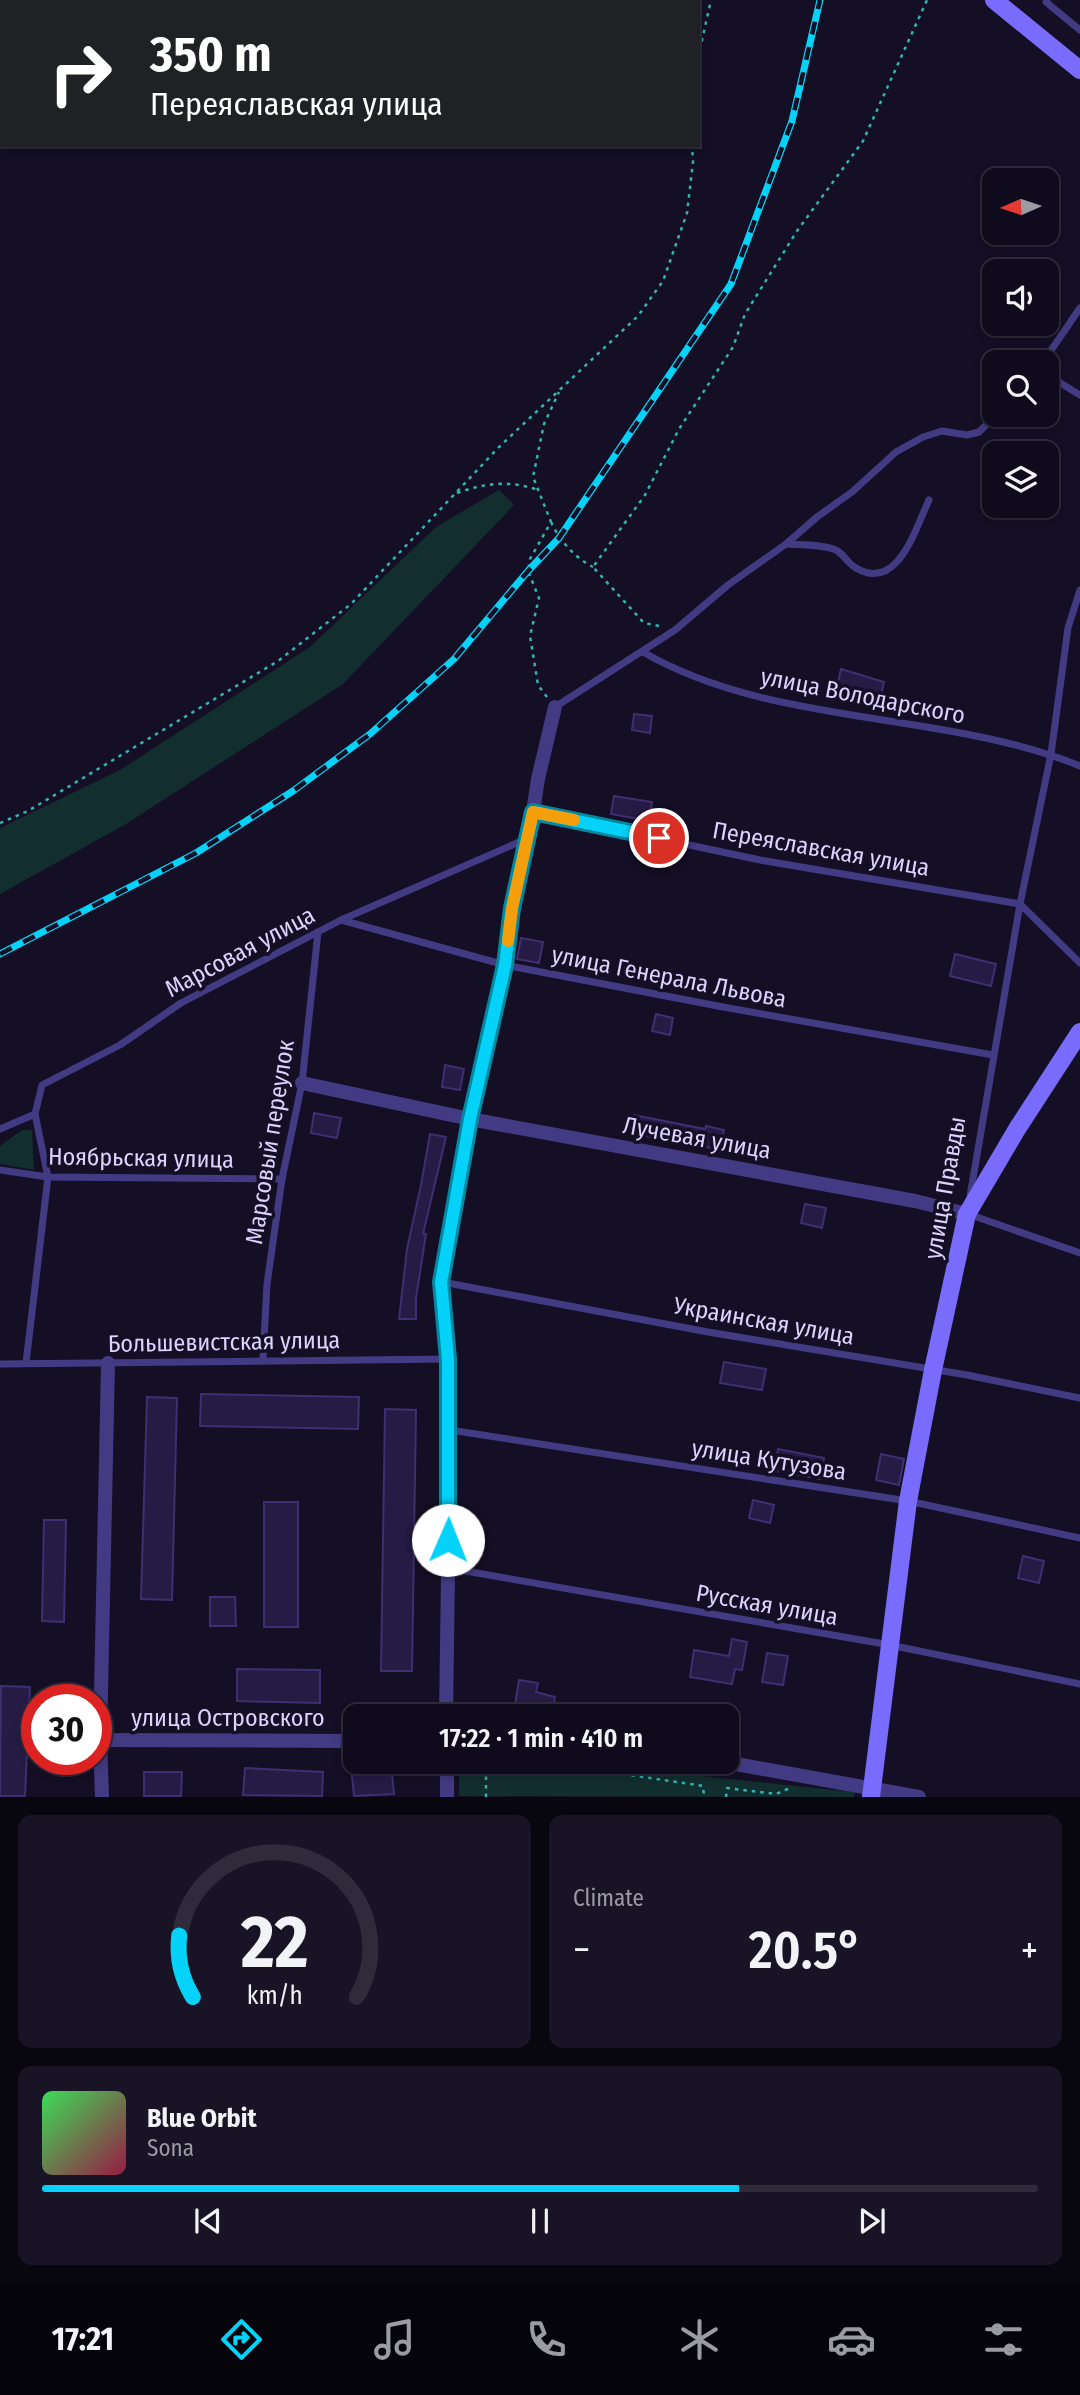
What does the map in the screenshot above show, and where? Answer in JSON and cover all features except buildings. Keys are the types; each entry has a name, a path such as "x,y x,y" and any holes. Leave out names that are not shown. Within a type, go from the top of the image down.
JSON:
{"main road":[{"path":"994,0 1079,68"},
{"path":"967,1214 1017,1129 1080,1031"},
{"name":"улица Правды","path":"872,1792 908,1501 967,1214"}],"street":[{"path":"446,1704 450,1430 448,1359 441,1282 470,1119 505,965 512,908 555,706"},
{"name":"Лучевая улица","path":"302,1083 470,1119 915,1201 967,1214"},
{"path":"101,1684 108,1363"},
{"name":"улица Островского","path":"112,1740 343,1741"},
{"path":"739,1765 817,1778 872,1792 919,1797"},
{"path":"447,1774 447,1797"},
{"path":"101,1775 102,1797"}],"lane":[{"path":"1047,0 1046,2 1080,30"},
{"path":"1051,350 1080,308"},
{"path":"1059,382 1080,395"},
{"path":"555,706 676,630 728,585 852,492 896,452 923,437 942,431 967,435 979,432 984,427"},
{"path":"786,544 835,550 855,568 869,573 884,572 900,562 929,500"},
{"name":"улица Правды","path":"967,1214 1020,904 1051,754 1068,628 1080,590"},
{"name":"улица Володарского","path":"643,652 674,670 763,698 943,730 1051,754 1080,766"},
{"name":"Переяславская улица","path":"533,812 760,860 1020,904"},
{"name":"Марсовая улица","path":"35,1114 42,1085 120,1045 181,1003 341,920 526,839"},
{"path":"1020,904 1080,963"},
{"name":"улица Генерала Львова","path":"341,920 505,965 993,1055"},
{"name":"Марсовый переулок","path":"262,1359 267,1284 282,1179 302,1083 318,932"},
{"path":"0,1129 35,1114 48,1177 26,1363"},
{"name":"Ноябрьская улица","path":"0,1170 48,1177 282,1179"},
{"name":"Лучевая улица","path":"967,1214 1080,1253"},
{"name":"Украинская улица","path":"441,1282 1080,1398"},
{"name":"Большевистская улица","path":"0,1364 448,1359"},
{"name":"улица Кутузова","path":"450,1430 908,1501 1080,1538"},
{"name":"Русская улица","path":"447,1568 890,1645 1080,1684"}],"path":[{"path":"700,49 711,0"},
{"path":"593,567 645,495 679,429 733,347 745,314 797,230 863,141 927,0"},
{"path":"0,823 28,811 278,661 351,604 499,447 638,316 663,281 687,214 692,147"},
{"path":"561,389 544,424 533,477 551,522 559,538 583,562 593,567 644,623 676,630"},
{"path":"454,495 482,484 494,483 519,483 538,490"},
{"path":"551,522 530,559 528,571 539,598 530,636 538,685 555,706"},
{"path":"486,1774 486,1797"},
{"path":"624,1774 703,1786 704,1797"},
{"path":"726,1797 727,1788 776,1794 817,1778"}],"green space":[{"path":"499,490 514,505 343,684 126,824 0,894 0,828 120,770 310,647 436,527"},
{"path":"22,1130 32,1130 34,1170 0,1164 0,1146"},
{"path":"459,1774 681,1774 855,1792 854,1797 459,1796"}],"railway":[{"path":"0,954 196,853 293,791 370,734 454,659 559,538 731,284 792,121 820,0"}],"slow traffic":[{"path":"508,941 512,908 533,812 574,820"}],"route":[{"path":"448,1540 450,1430 448,1359 441,1282 470,1119 505,965 512,908 533,812 659,838"}]}
